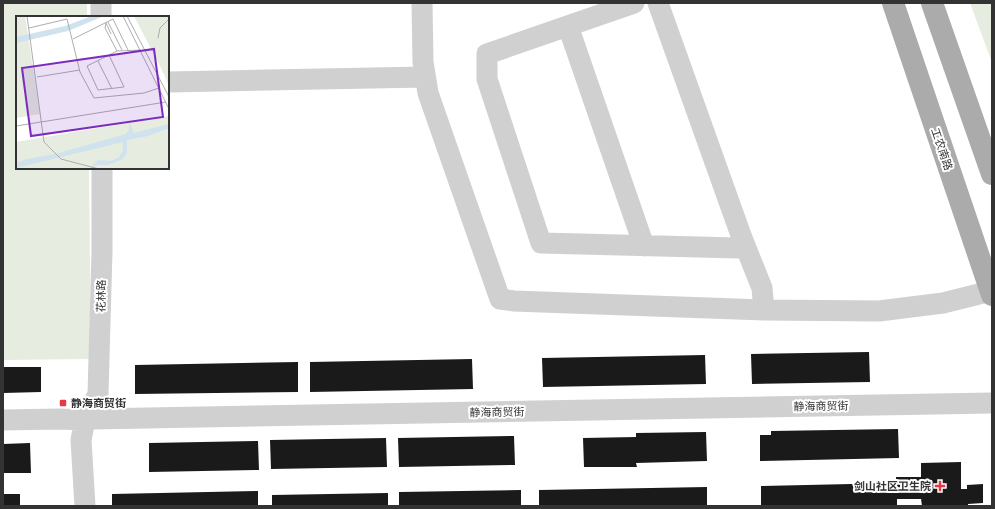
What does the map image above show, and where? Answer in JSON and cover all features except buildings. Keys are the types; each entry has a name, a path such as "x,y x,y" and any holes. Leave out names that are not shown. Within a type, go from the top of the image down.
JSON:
{"main road":[{"name":"工农南路","path":"893,3 991,293"},
{"path":"932,3 992,174"}],"street":[{"path":"101,3 101,16"},
{"path":"422,3 423,62 428,93 500,299 514,301 764,310 879,311 943,303 991,293"},
{"path":"634,3 487,54 487,79 541,243 738,248 742,238"},
{"path":"658,3 742,238 762,288 764,310"},
{"path":"568,26 644,246"},
{"path":"169,82 425,77"},
{"name":"花林路","path":"85,506 81,440 85,420 98,394 102,251 102,169"},
{"name":"静海商贸街","path":"3,420 85,420 992,403"}],"shaded area":[{"path":"3,3 87,3 87,16 16,16 16,169 89,169 91,359 3,360"},
{"path":"970,3 992,3 992,62 990,57"}],"place":[{"name":"静海商贸街","path":"63,403"},
{"name":"剑山社区卫生院","path":"940,486"}]}
